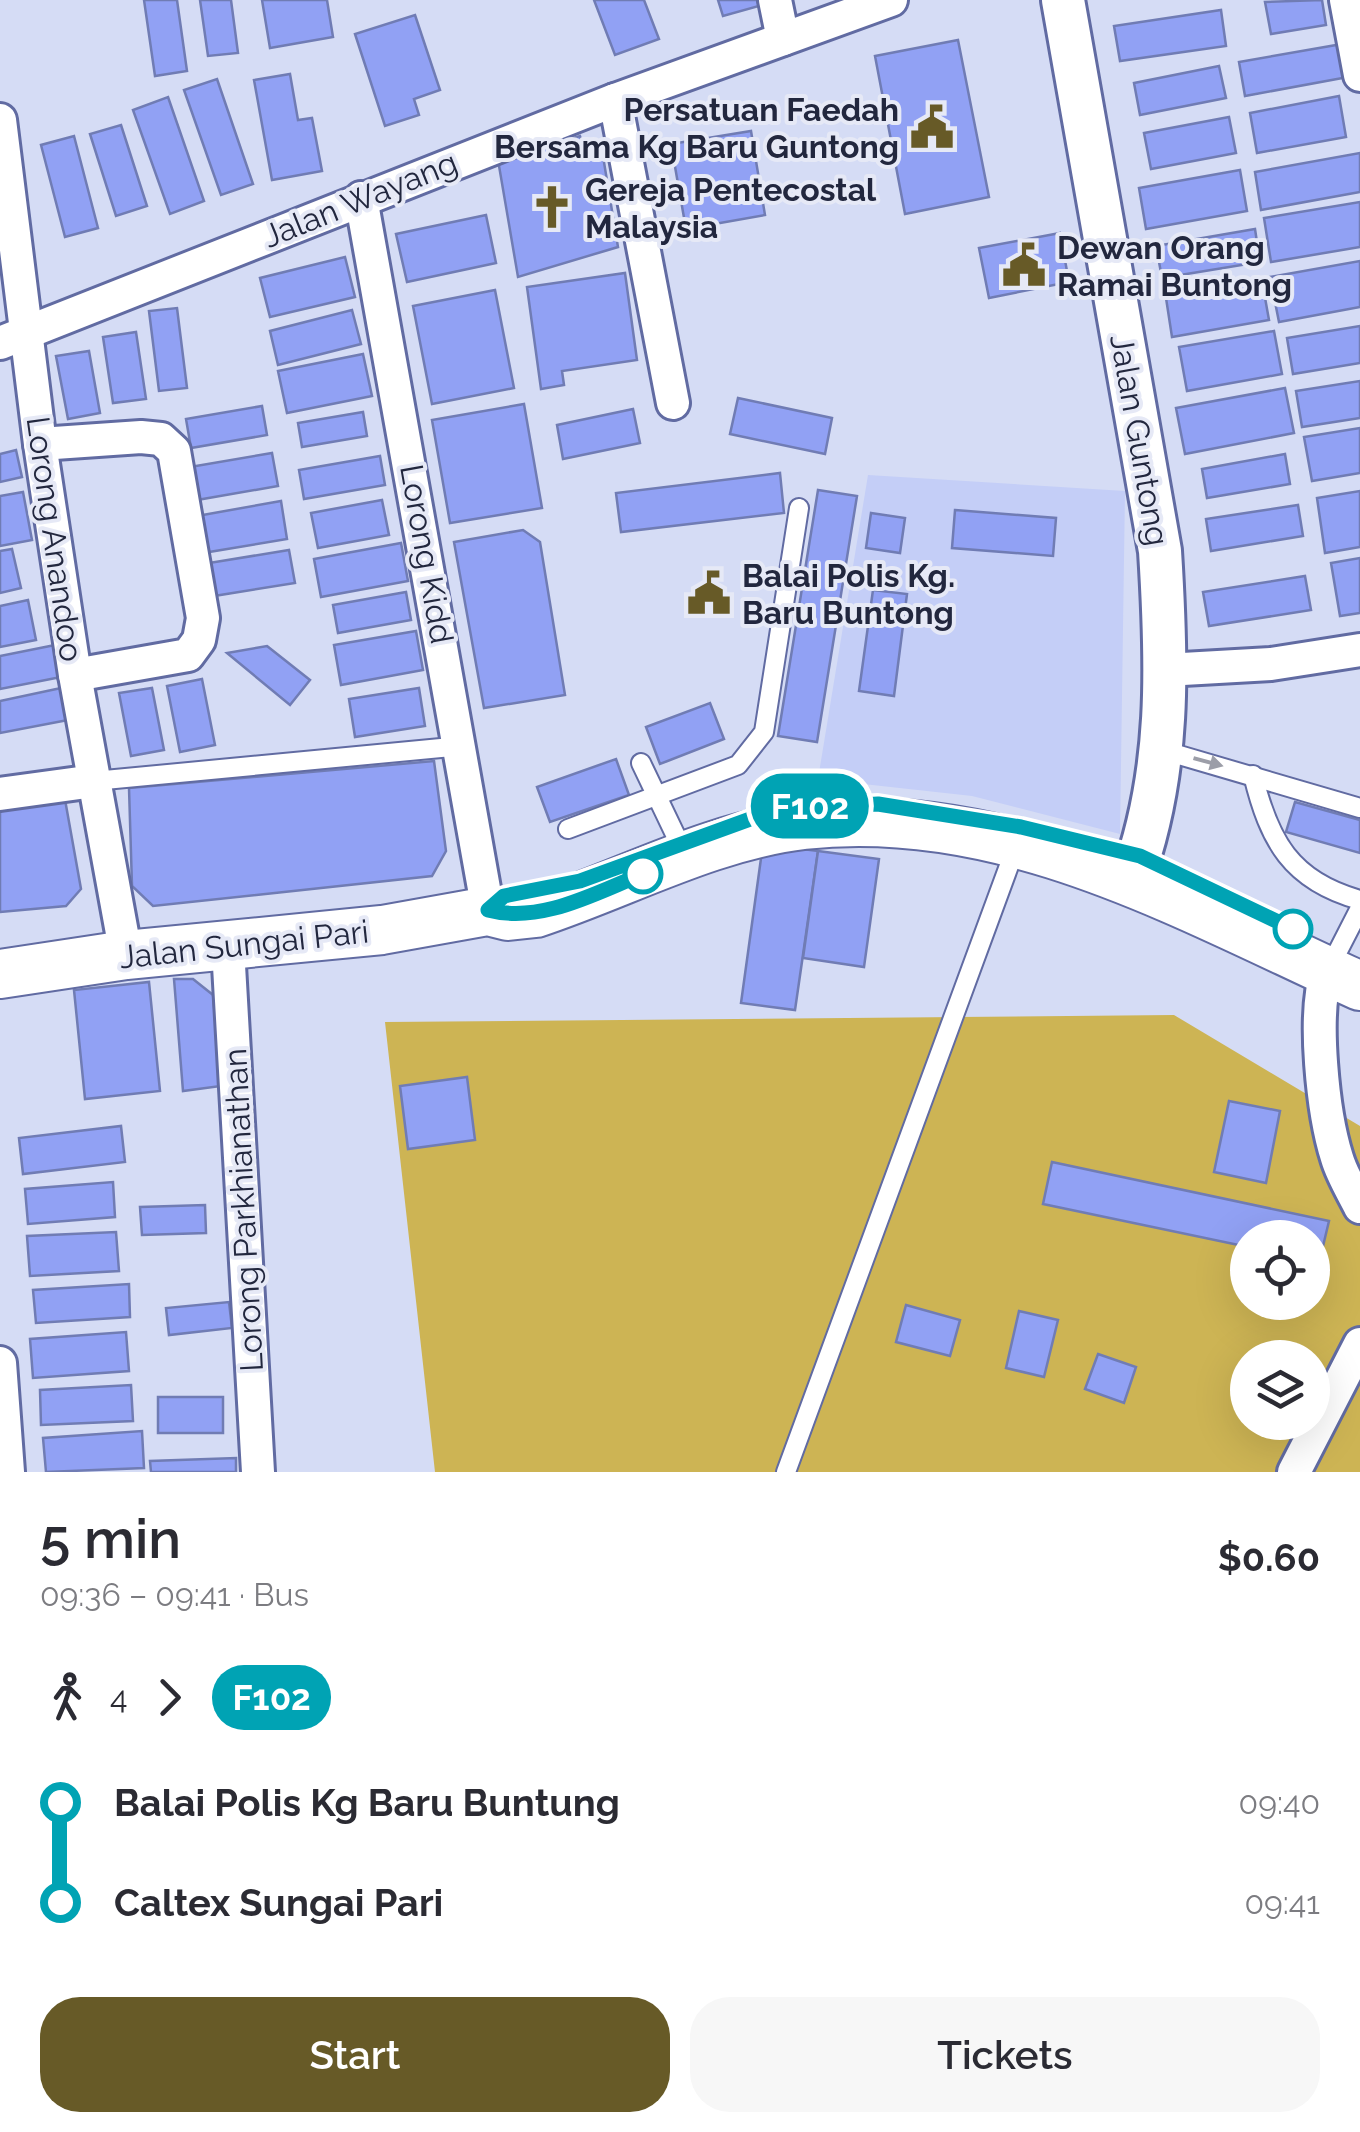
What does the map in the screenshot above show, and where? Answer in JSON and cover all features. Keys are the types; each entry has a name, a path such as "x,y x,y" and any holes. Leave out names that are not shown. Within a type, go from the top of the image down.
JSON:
{"main road":[{"name":"Jalan Sungai Pari","path":"0,974 126,955 382,930 488,910 504,896 580,881 682,848 802,826 882,824 1019,834 1135,868 1346,968"}],"street":[{"path":"775,0 782,40"},
{"name":"Jalan Wayang","path":"14,338 361,198 890,0"},
{"name":"Jalan Guntong","path":"1063,0 1160,552 1165,670 1162,750 1135,868"},
{"path":"1346,0 1360,75"},
{"path":"615,100 673,403"},
{"name":"Lorong Anandoo","path":"0,120 14,338 40,444 75,675 126,955"},
{"name":"Lorong Kidd","path":"361,198 462,746 488,910"},
{"path":"40,444 161,439 174,452 204,618 199,640 188,654 75,675"},
{"path":"1165,670 1271,664 1360,650"},
{"path":"0,794 94,781"},
{"name":"Lorong Parkhianathan","path":"228,948 258,1472"},
{"path":"1346,968 1322,1009 1326,1106 1337,1159 1360,1208"},
{"path":"1294,1472 1360,1344"},
{"path":"0,1363 8,1472"}],"lane":[{"path":"568,829 738,765 764,732 799,508"},
{"path":"94,781 462,746"},
{"path":"1162,750 1360,808"},
{"path":"642,763 682,848"},
{"path":"1253,775 1273,841 1294,866 1360,904 1346,968"},
{"path":"786,1472 1019,834"}],"shaded area":[{"path":"868,475 1125,491 1120,834 972,796 818,779"},
{"path":"1174,1015 1360,1126 1360,1472 435,1472 385,1022"}],"building":[{"path":"144,0 177,0 187,71 155,76"},
{"path":"200,0 231,0 238,53 208,56"},
{"path":"262,0 327,0 333,37 270,48"},
{"path":"594,0 644,0 659,39 615,55"},
{"path":"718,0 757,0 759,6 723,16"},
{"path":"1322,0 1326,25 1271,34 1265,2"},
{"path":"1221,10 1226,46 1120,61 1114,26"},
{"path":"415,15 440,90 414,99 419,115 385,126 355,34"},
{"name":"Persatuan Faedah Bersama Kg Baru Guntong","path":"958,40 989,197 905,214 875,56"},
{"path":"1342,44 1348,77 1245,96 1239,62"},
{"path":"1219,66 1226,98 1140,115 1134,83"},
{"path":"290,74 298,120 312,118 322,171 272,180 254,80"},
{"path":"217,79 253,184 221,195 184,90"},
{"path":"1339,96 1346,137 1257,153 1250,113"},
{"path":"168,97 204,201 170,214 133,110"},
{"path":"1229,117 1236,153 1151,169 1144,133"},
{"path":"121,125 147,206 116,216 90,134"},
{"path":"751,131 765,215 686,229 671,144"},
{"path":"74,136 98,228 65,237 41,145"},
{"path":"580,136 584,149 601,144 618,247 518,277 498,160"},
{"path":"1360,153 1360,192 1261,210 1255,172"},
{"path":"1240,170 1247,211 1146,229 1139,188"},
{"path":"1360,202 1360,247 1271,262 1264,218"},
{"path":"486,215 496,263 407,282 396,234"},
{"path":"1255,229 1260,262 1162,278 1156,246"},
{"name":"Dewan Orang Ramai Buntong","path":"1060,233 1069,282 989,298 979,248"},
{"path":"345,257 355,297 270,317 260,278"},
{"path":"1360,261 1360,307 1279,322 1270,277"},
{"path":"625,273 637,360 562,371 564,385 541,389 527,287"},
{"path":"1262,281 1269,320 1172,337 1166,298"},
{"path":"495,290 514,388 432,404 413,306"},
{"path":"177,308 187,388 159,391 149,311"},
{"path":"352,310 361,344 278,365 270,331"},
{"path":"1360,326 1360,363 1293,374 1287,338"},
{"path":"1274,331 1282,374 1187,391 1179,347"},
{"path":"136,332 146,399 113,403 103,337"},
{"path":"89,351 100,413 68,419 56,356"},
{"path":"363,354 372,396 287,413 278,371"},
{"path":"1360,381 1360,418 1302,427 1296,391"},
{"path":"1285,388 1294,433 1185,454 1176,408"},
{"path":"738,398 832,418 825,454 730,434"},
{"path":"524,404 542,508 450,523 432,420"},
{"path":"262,406 267,435 191,448 186,419"},
{"path":"633,409 640,443 563,459 557,425"},
{"path":"363,412 367,436 302,447 298,423"},
{"path":"1360,428 1360,473 1312,481 1304,437"},
{"path":"16,450 22,477 0,482 0,454"},
{"path":"272,453 278,486 197,500 190,467"},
{"path":"1285,454 1290,484 1207,498 1202,469"},
{"path":"380,456 385,485 304,499 299,470"},
{"path":"780,473 784,513 621,532 616,493"},
{"path":"818,490 857,496 817,742 778,736"},
{"path":"1360,491 1360,547 1325,553 1317,498"},
{"path":"23,492 32,540 0,546 0,496"},
{"path":"382,500 389,535 318,548 311,513"},
{"path":"281,501 287,539 203,553 197,516"},
{"path":"1298,505 1303,536 1211,551 1206,519"},
{"path":"955,510 1056,518 1053,556 952,548"},
{"path":"871,513 905,518 900,553 866,548"},
{"path":"523,530 540,542 565,695 484,708 454,542"},
{"path":"401,543 408,581 321,597 314,559"},
{"path":"12,549 21,588 0,593 0,551"},
{"path":"289,550 295,583 214,596 209,563"},
{"path":"1360,558 1360,613 1340,616 1331,563"},
{"path":"1305,576 1311,610 1209,626 1203,592"},
{"path":"873,590 907,594 894,696 859,691"},
{"path":"406,592 411,620 338,633 333,605"},
{"path":"28,600 36,640 0,647 0,606"},
{"path":"416,631 423,670 341,685 334,645"},
{"path":"55,645 61,677 0,689 0,656"},
{"path":"267,646 310,680 290,705 227,653"},
{"path":"202,679 215,745 180,752 167,686"},
{"path":"61,688 68,720 0,733 0,701"},
{"path":"152,688 164,750 131,756 119,693"},
{"path":"419,688 425,726 355,737 349,699"},
{"path":"710,703 724,739 660,764 646,727"},
{"path":"616,759 629,795 550,822 537,787"},
{"path":"434,761 446,851 432,876 153,906 132,886 129,788"},
{"path":"64,794 81,889 66,906 0,912 0,800"},
{"path":"1295,802 1360,820 1360,853 1286,832"},
{"path":"763,844 818,851 795,1010 741,1003"},
{"path":"818,851 879,859 864,967 803,958"},
{"path":"174,979 193,979 213,995 221,1086 183,1091"},
{"path":"149,982 160,1091 85,1099 74,990"},
{"path":"467,1077 475,1140 408,1149 400,1086"},
{"path":"1229,1101 1280,1111 1266,1183 1214,1172"},
{"path":"121,1126 125,1162 23,1174 19,1138"},
{"path":"1052,1162 1324,1220 1230,1220 1230,1243 1043,1204"},
{"path":"113,1182 115,1217 28,1224 25,1189"},
{"path":"205,1205 206,1233 142,1235 140,1207"},
{"path":"116,1232 119,1271 30,1276 27,1236"},
{"path":"129,1284 130,1317 36,1323 33,1290"},
{"path":"229,1302 232,1328 169,1335 166,1308"},
{"path":"906,1305 960,1320 950,1356 896,1342"},
{"path":"1019,1311 1058,1320 1044,1377 1006,1368"},
{"path":"126,1332 129,1371 33,1378 30,1339"},
{"path":"1098,1354 1136,1367 1124,1403 1085,1389"},
{"path":"131,1385 133,1421 41,1425 40,1390"},
{"path":"158,1397 223,1397 223,1433 158,1433"},
{"path":"142,1431 144,1468 46,1472 43,1438"},
{"path":"236,1458 236,1472 151,1472 150,1461"}],"bus line":[{"name":"F102","path":"643,874 536,913 508,916 488,910 504,896 580,881 680,841 775,810 822,804 878,804 1021,827 1140,856 1293,929"}],"place":[{"name":"Persatuan Faedah Bersama Kg Baru Guntong","path":"932,127"},
{"name":"Gereja Pentecostal Malaysia","path":"552,207"},
{"name":"Dewan Orang Ramai Buntong","path":"1024,265"},
{"name":"Balai Polis Kg. Baru Buntong","path":"709,593"}]}
